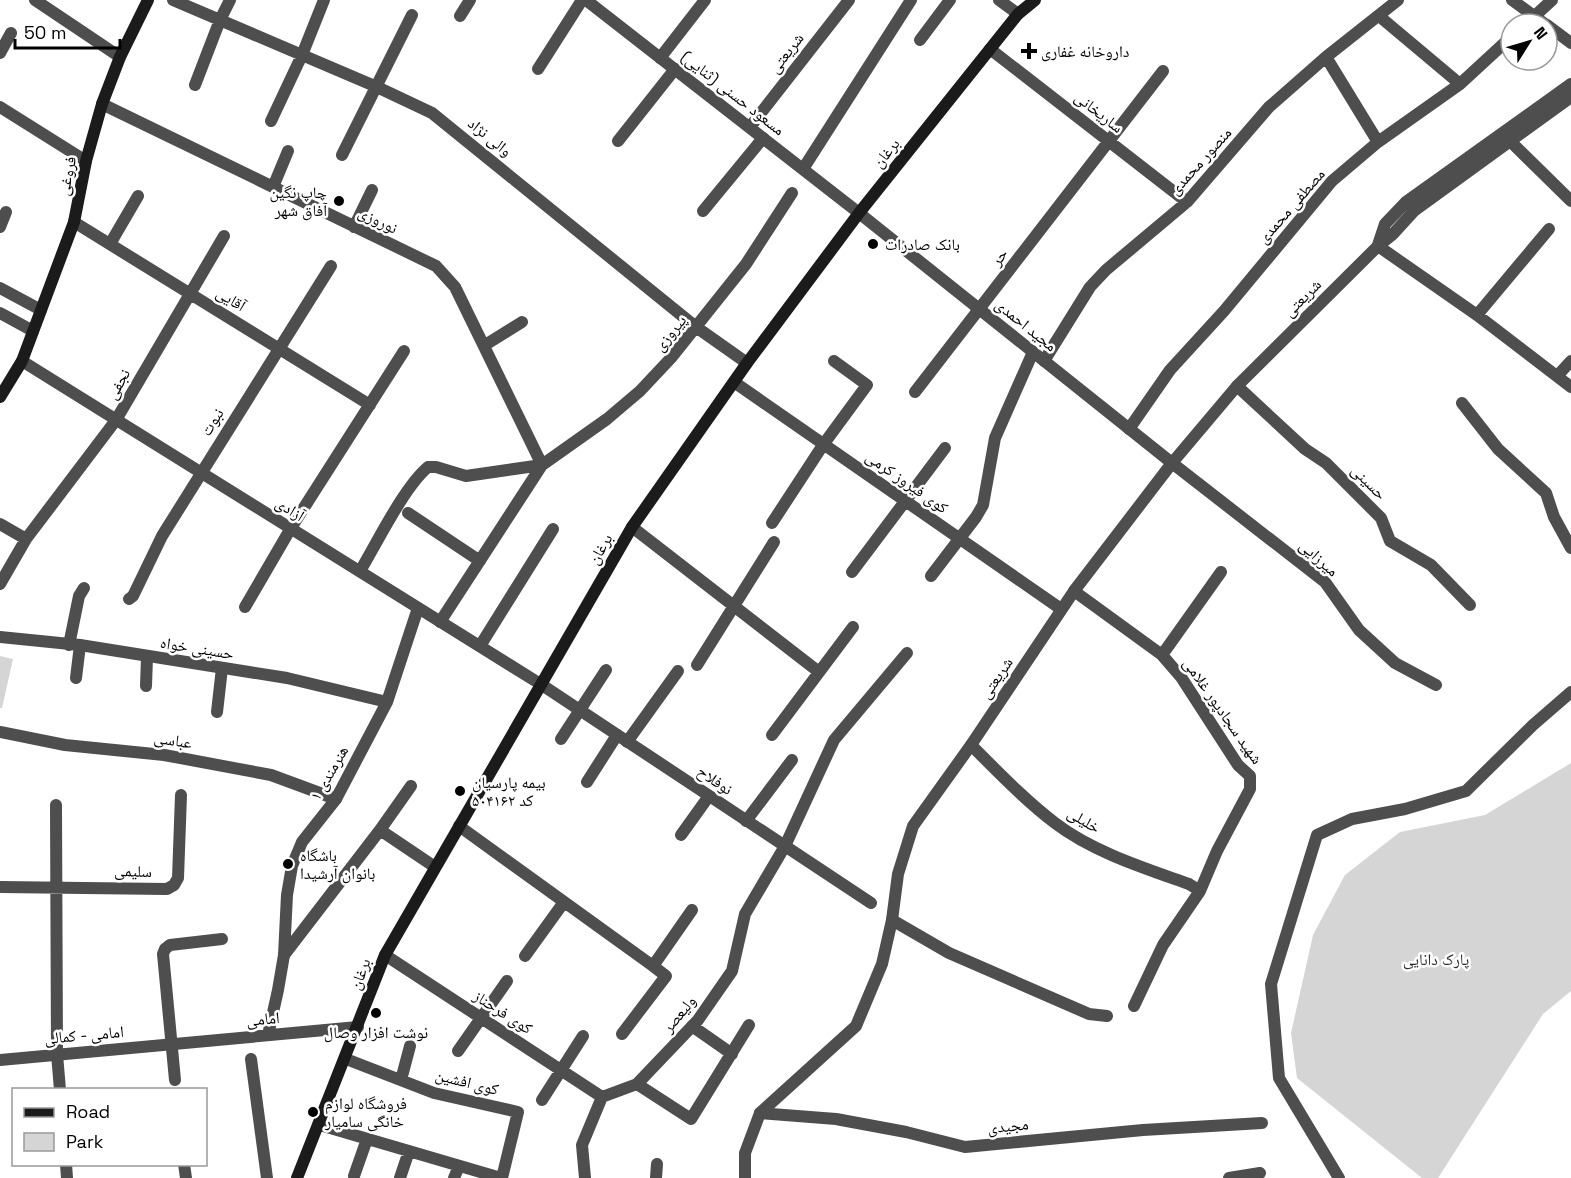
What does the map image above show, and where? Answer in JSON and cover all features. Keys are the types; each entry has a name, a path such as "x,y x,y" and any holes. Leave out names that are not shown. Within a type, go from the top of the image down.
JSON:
{"main road":[{"name":"فروغی","path":"22,361 74,222 86,161 102,104 120,57 148,0"},
{"name":"برغان","path":"297,1178 386,955 632,527 747,363 859,213 1018,14 1035,0"},
{"path":"0,397 22,361"}],"street":[{"path":"35,0 120,57"},
{"name":"والی نژاد","path":"173,0 377,87 432,113 696,327 747,363"},
{"path":"195,85 230,0"},
{"path":"271,121 302,55 324,0"},
{"path":"460,16 470,0"},
{"path":"538,69 584,0"},
{"name":"مسعود حسنی (ثنایی)","path":"584,0 859,213"},
{"path":"660,58 705,0"},
{"name":"شریعتی","path":"750,127 849,0"},
{"path":"803,169 911,0"},
{"path":"920,40 950,0"},
{"path":"999,0 1018,14"},
{"name":"منصور محمدی","path":"1044,361 1090,287 1106,270 1187,202 1269,107 1326,57 1398,0"},
{"path":"1512,0 1523,12"},
{"path":"1539,12 1552,0"},
{"path":"342,155 412,15"},
{"path":"1379,16 1460,84"},
{"path":"0,53 11,33"},
{"name":"ساریخانی","path":"990,48 1187,202"},
{"name":"مصطفی محمدی","path":"1129,429 1170,370 1224,311 1332,181 1378,142 1460,84 1499,48"},
{"path":"1326,57 1378,142"},
{"path":"618,141 675,69"},
{"name":"حر","path":"915,392 1163,71"},
{"name":"شریعتی","path":"1378,246 1385,224 1406,202 1571,84"},
{"name":"شریعتی","path":"745,1178 745,1153 760,1113 856,1026 882,964 892,920 898,874 913,826 971,745 1074,591 1172,463 1237,386 1414,211 1571,97"},
{"name":"نوروزی","path":"102,104 436,266 455,287 542,465"},
{"path":"0,107 86,161"},
{"path":"703,211 763,138"},
{"path":"1510,141 1571,201"},
{"path":"273,187 288,151"},
{"path":"354,227 372,190"},
{"name":"پیروزی","path":"542,465 607,419 640,391 671,358 746,264 792,193"},
{"path":"110,244 138,196"},
{"path":"0,227 6,212"},
{"name":"مجید احمدی","path":"859,213 1172,463"},
{"name":"آقایی","path":"74,222 370,405"},
{"path":"1477,315 1549,229"},
{"name":"نجفی","path":"0,584 26,539 116,420 224,236"},
{"path":"1378,246 1477,315 1571,387"},
{"name":"نبوت","path":"129,599 133,596 162,536 200,472 331,266"},
{"path":"0,288 41,310"},
{"path":"0,313 33,331"},
{"path":"485,345 522,322"},
{"path":"245,607 291,528 404,351"},
{"path":"931,576 976,518 983,505 995,438 1033,352"},
{"name":"آزادی","path":"22,361 542,685"},
{"path":"772,523 867,385 834,361"},
{"path":"1558,375 1571,361"},
{"name":"کوی فیروز کرمی","path":"734,382 1061,609"},
{"name":"حسینی","path":"1237,386 1305,449 1326,463 1381,518 1390,541 1431,565 1470,604"},
{"path":"1462,403 1498,449 1545,493 1554,517 1571,548"},
{"path":"852,572 945,448"},
{"name":"میرزایی","path":"1172,463 1325,582 1359,630 1395,663 1436,685"},
{"path":"440,622 542,465"},
{"path":"360,571 398,508 421,473 428,467 436,467 466,476 542,465"},
{"path":"408,513 480,561"},
{"path":"0,524 26,539"},
{"path":"632,527 819,672"},
{"path":"480,646 554,529"},
{"path":"697,665 774,542"},
{"path":"1162,655 1221,572"},
{"path":"76,678 74,645 79,596 84,588"},
{"name":"شهید سجادپور غلامی","path":"1074,591 1162,655 1180,677 1238,765 1250,777 1250,789 1217,851 1200,891"},
{"name":"هنرمندی ۱","path":"268,1035 279,990 284,955 287,895 292,866 302,842 336,799 387,702 418,608"},
{"path":"772,735 853,627"},
{"name":"حسینی خواه","path":"0,637 74,645 287,678 387,702"},
{"name":"ولیعصر","path":"602,1097 637,1084 692,1026 732,971 745,914 785,846 834,740 908,653"},
{"path":"146,686 147,657"},
{"path":"217,712 222,668"},
{"path":"561,739 606,670"},
{"path":"587,782 678,671"},
{"name":"نوفلاح","path":"542,685 871,903"},
{"path":"1339,1178 1279,1078 1270,984 1317,835 1352,819 1405,809 1466,791 1571,692"},
{"name":"عباسی","path":"0,732 65,745 164,754 271,775 336,799"},
{"name":"خلیلی","path":"971,745 1056,824 1097,848 1189,884 1200,891"},
{"path":"746,821 792,760"},
{"path":"284,955 380,831 411,786"},
{"name":"سلیمی","path":"0,887 167,889 174,885 178,878 181,795"},
{"path":"681,835 709,796"},
{"path":"56,806 57,1054 60,1088"},
{"path":"459,825 666,976 622,1034"},
{"path":"380,831 435,867"},
{"path":"1134,1006 1163,945 1200,891"},
{"path":"525,956 564,902"},
{"path":"653,966 692,910"},
{"path":"892,920 950,953 1089,1014 1107,1016"},
{"path":"175,1080 163,954 170,945 222,939"},
{"name":"کوی فرحناز","path":"386,955 602,1097"},
{"path":"458,1051 507,981"},
{"path":"637,1084 691,1119 749,1025"},
{"path":"692,1026 732,1054"},
{"name":"امامی","path":"171,1044 358,1027"},
{"path":"542,1100 583,1036"},
{"name":"امامی - کمالی","path":"0,1060 171,1044"},
{"path":"401,1080 410,1046"},
{"path":"251,1059 267,1178"},
{"name":"کوی افشین","path":"345,1059 434,1093 518,1112 502,1178"},
{"path":"585,1178 582,1145 602,1097"},
{"name":"مجیدی","path":"760,1113 836,1119 906,1132 965,1147 1143,1130 1262,1123"},
{"path":"320,1125 409,1151 457,1172 502,1178"},
{"path":"354,1176 368,1139"},
{"path":"400,1178 409,1151"},
{"path":"656,1178 657,1164"},
{"path":"1229,1178 1260,1173"}],"green space":[{"path":"0,656 13,659 2,708 0,708"},
{"name":"پارک دانایی","path":"1571,763 1571,991 1543,1014 1438,1178 1422,1178 1297,1078 1291,1033 1313,935 1345,875 1400,832 1485,815"}],"place":[{"name":"داروخانه غفاری","path":"1029,51"},
{"name":"چاپ نگین آفاق شهر","path":"339,201"},
{"name":"بانک صادرات","path":"873,244"},
{"name":"بیمه پارسیان کد ۵۰۴۱۶۲","path":"460,791"},
{"name":"باشگاه بانوان آرشیدا","path":"288,864"},
{"name":"نوشت افزار وصال","path":"376,1013"},
{"name":"فروشگاه لوازم خانگی سامیار","path":"313,1112"}]}
